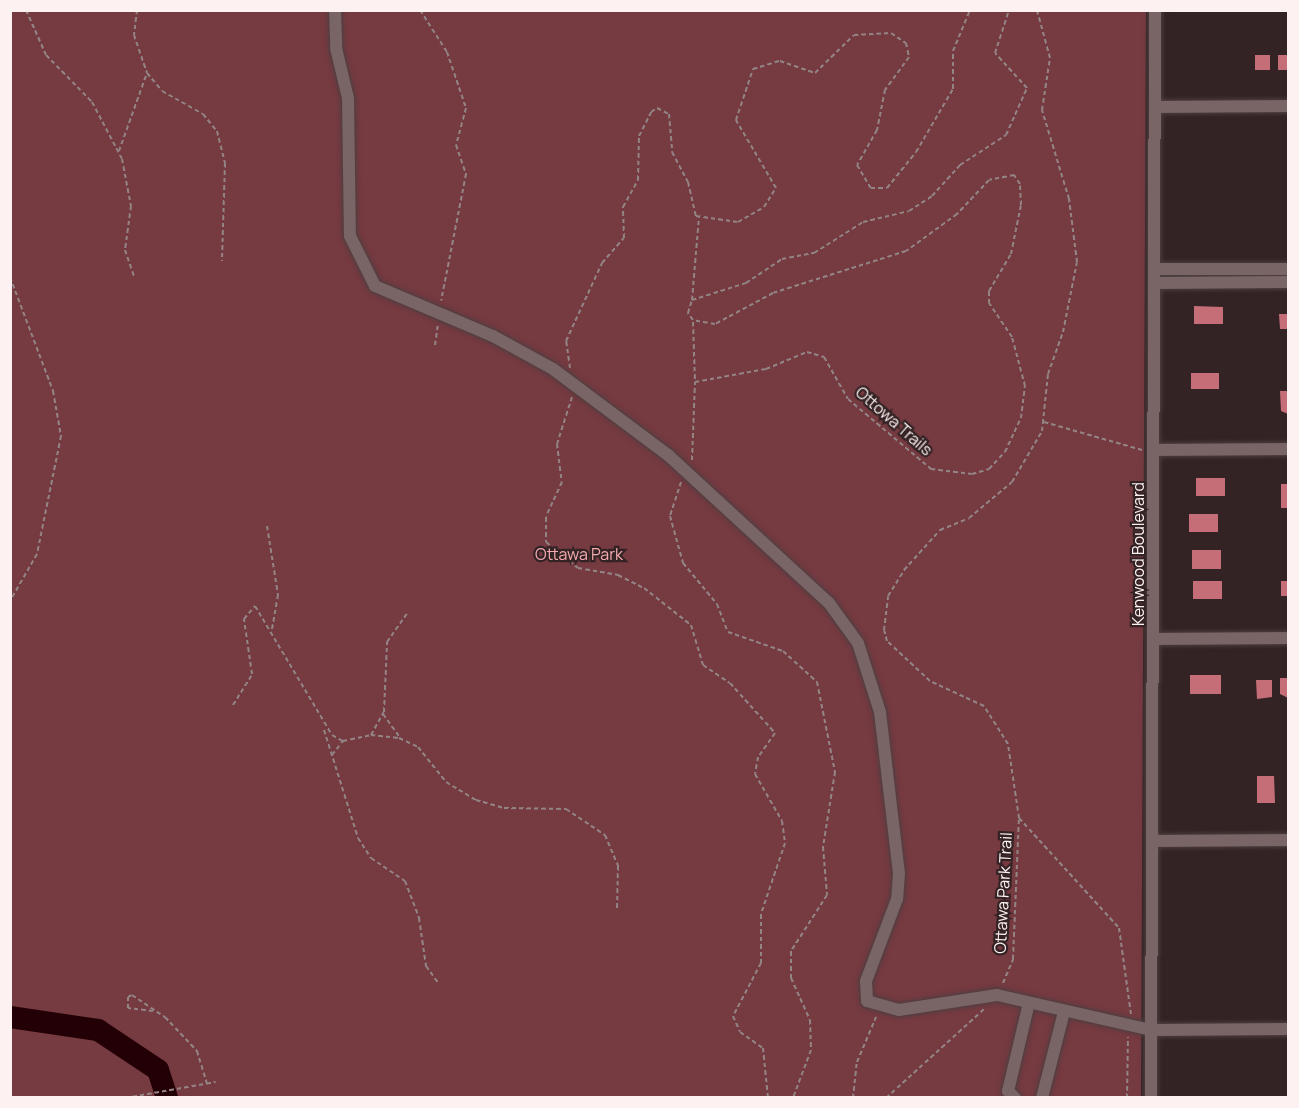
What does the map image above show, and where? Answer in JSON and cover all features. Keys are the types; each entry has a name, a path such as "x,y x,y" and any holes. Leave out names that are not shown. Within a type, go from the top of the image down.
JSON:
{"street":[{"path":"335,10 336,48 348,98 350,236 358,261 375,286 493,336 574,385 686,472 829,603 870,672 898,849 897,899 863,993 882,1007 899,1010 997,995 1151,1030 1288,1029"},
{"name":"Kenwood Boulevard","path":"1150,1098 1155,639 1155,10"},
{"path":"1155,106 1288,106"},
{"path":"1155,269 1288,269"},
{"path":"1155,282 1288,282"},
{"path":"1154,450 1288,449"},
{"path":"1155,639 1288,638"},
{"path":"1152,841 1288,840"},
{"path":"1015,1098 1008,1091 1029,1003"},
{"path":"1042,1098 1064,1012"}],"path":[{"path":"26,10 46,54 92,102 119,151 130,181 131,227 124,250 134,276"},
{"path":"137,10 134,35 147,73 162,91 203,114 217,131 225,163 222,261"},
{"path":"420,10 447,52 467,116 456,145 466,167 465,184 439,313 435,345"},
{"path":"699,217 738,222 773,198 775,181 761,171 736,120 753,69 780,61 815,72 838,45 854,35 891,33 910,48 906,66 885,90 874,138 858,161 871,188 888,188 916,152 953,89 953,51 970,10"},
{"path":"692,300 746,283 782,259 814,253 863,222 909,211 932,196 960,165 1006,135 1027,88 995,53 1009,10"},
{"path":"1036,10 1050,58 1042,110 1069,199 1077,262 1063,333 1048,374 1044,422 1118,447 1154,450"},
{"path":"119,151 147,73"},
{"path":"768,1098 763,1048 740,1032 733,1016 761,963 760,914 785,843 782,821 755,774 758,757 775,734 730,683 704,665 691,625 644,588 618,575 578,568 546,543 546,517 562,482 557,444 574,385 566,341 602,263 624,238 623,207 638,180 639,136 657,108 669,114 672,152 699,217 692,300 688,313 693,320 695,444 670,516 683,563 717,604 728,632 783,651 817,682 834,772 823,848 827,895 791,951 791,978 810,1020 811,1050 793,1098"},
{"name":"Ottowa Trails","path":"693,320 715,324 731,318 773,293 906,251 957,214 989,180 1006,174 1020,184 1011,254 992,282 989,303 1012,337 1024,386 1021,418 1005,452 989,469 957,476 932,469 848,399 831,365 817,352 745,374 695,382"},
{"path":"10,277 53,391 60,436 37,554 10,601"},
{"name":"Ottawa Park Trail","path":"886,1098 997,995 1013,959 1020,818 1008,744 993,716 976,700 930,681 887,641 884,630 888,596 904,570 940,530 969,518 1016,477 1044,422"},
{"path":"267,526 278,595 272,632"},
{"path":"233,705 252,674 246,611 255,606 272,632 323,727 358,838 371,858 401,876 411,894 426,966 439,984"},
{"path":"371,735 383,714 387,642 407,613"},
{"path":"383,714 402,740"},
{"path":"323,727 343,741"},
{"path":"332,755 343,741 371,735 402,740 418,747 446,782 476,800 504,808 555,807 595,826 615,853 617,911"},
{"path":"1020,818 1119,928 1128,964 1131,1026 1127,1098"},
{"path":"153,1011 128,1008 128,996 132,995 153,1011 197,1051 207,1084"},
{"path":"853,1098 857,1062 882,1007"},
{"path":"125,1098 157,1089 216,1082"}],"green space":[{"name":"Ottawa Park","path":"10,11 1146,11 1141,1097 11,1097"}],"building":[{"path":"1255,55 1270,55 1270,70 1255,70"},
{"path":"1278,55 1288,55 1288,70 1278,70"},
{"path":"1194,306 1223,307 1223,324 1194,324"},
{"path":"1279,314 1288,314 1288,329 1280,329"},
{"path":"1191,373 1219,373 1219,389 1191,389"},
{"path":"1280,391 1288,391 1288,414 1281,411"},
{"path":"1196,478 1225,478 1225,496 1196,496"},
{"path":"1281,484 1288,484 1288,508 1281,508"},
{"path":"1189,514 1218,514 1218,532 1189,532"},
{"path":"1192,550 1221,550 1221,569 1192,569"},
{"path":"1193,581 1222,581 1222,599 1193,599"},
{"path":"1281,581 1288,581 1288,596 1281,596"},
{"path":"1190,675 1221,675 1221,694 1190,694"},
{"path":"1280,678 1288,678 1288,698 1280,694"},
{"path":"1256,680 1272,680 1272,697 1257,699"},
{"path":"1257,776 1274,776 1275,803 1257,803"}],"waterway":[{"path":"10,1017 98,1030 158,1070 167,1098"}]}
